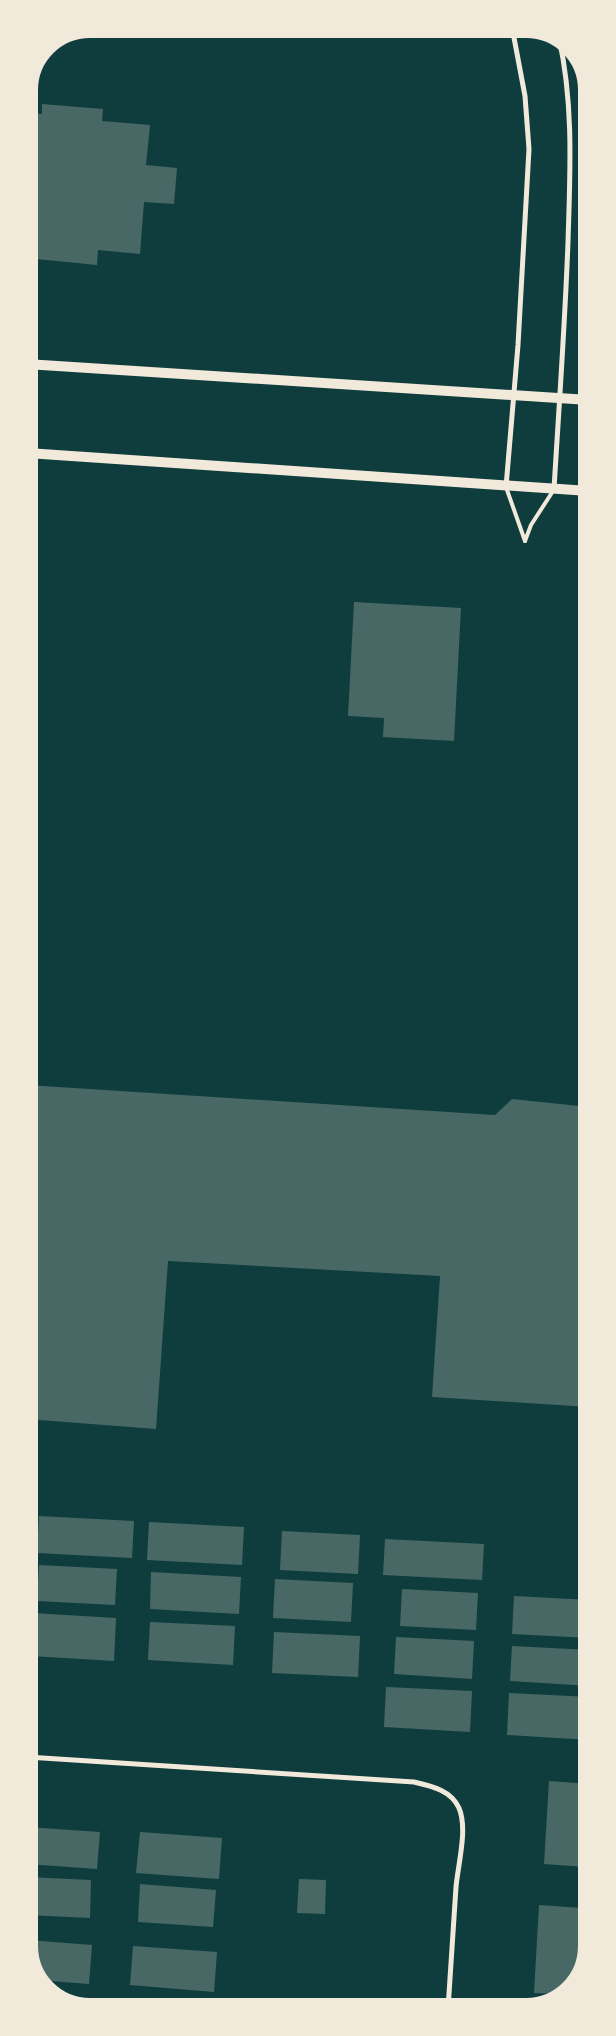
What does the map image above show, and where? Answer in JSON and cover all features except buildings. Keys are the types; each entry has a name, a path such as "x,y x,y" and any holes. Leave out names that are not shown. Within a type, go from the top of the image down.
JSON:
{"main road":[{"path":"35,365 581,399"},
{"path":"35,454 581,490"}],"street":[{"path":"506,486 514,396 529,150 525,96 514,35"},
{"path":"554,488 571,166 570,116 560,48"},
{"path":"35,1758 414,1782 432,1786 447,1794 458,1807 463,1825 456,1885 449,2001"}],"lane":[{"path":"506,486 525,541 531,525 554,488"}]}
